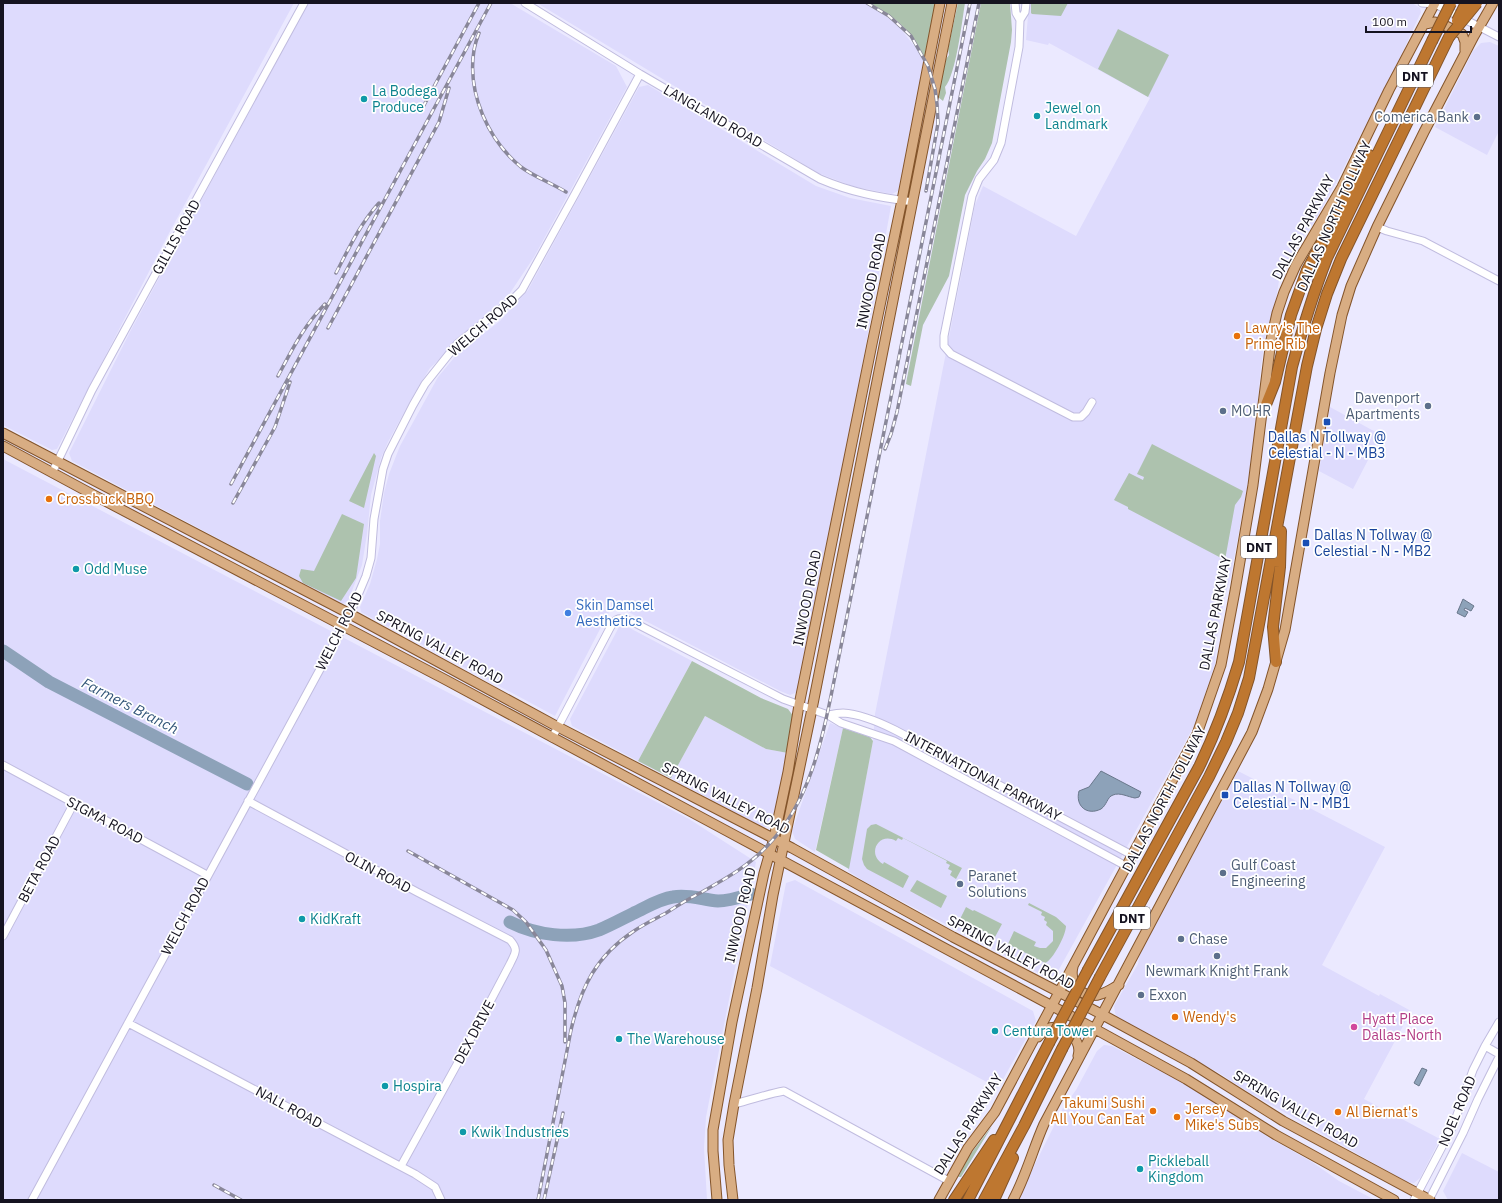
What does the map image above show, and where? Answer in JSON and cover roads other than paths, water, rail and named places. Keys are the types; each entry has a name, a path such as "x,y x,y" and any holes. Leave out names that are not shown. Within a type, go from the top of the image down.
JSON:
{"highway":[{"name":"DALLAS NORTH TOLLWAY","path":"968,1200 1009,1118 1088,970 1200,767 1216,733 1229,698 1238,662 1292,367 1313,293 1327,258 1397,111 1451,3"},
{"name":"DALLAS NORTH TOLLWAY","path":"984,1200 1024,1126 1100,977 1209,777 1238,713 1249,678 1307,366 1316,329 1327,294 1341,259 1466,3"},
{"path":"1449,37 1477,3"},
{"path":"1263,412 1274,382 1291,315 1307,270 1372,149 1397,111"},
{"path":"1276,662 1274,627 1280,567 1281,500"},
{"path":"954,1200 979,1160 1009,1118"},
{"path":"994,1200 1018,1148 1024,1126"}],"main road":[{"name":"INWOOD ROAD","path":"718,1200 713,1151 713,1130 739,983 769,853 774,838 788,772 799,705 902,200 940,3"},
{"name":"INWOOD ROAD","path":"733,1200 728,1140 734,1104 757,988 773,895 812,709 952,3"},
{"name":"DALLAS PARKWAY","path":"939,1200 968,1148 995,1112 1197,734 1221,665 1252,494 1271,340 1284,292 1296,266 1342,187 1389,90 1435,3"},
{"path":"1473,3 1483,6 1493,3"},
{"path":"1013,1200 1022,1183 1044,1124 1252,732 1268,689 1286,624 1312,470 1338,335 1351,286 1377,227 1424,132 1493,3"},
{"path":"1424,24 1435,22 1462,34 1465,42 1465,53"},
{"path":"872,344 884,347"},
{"name":"SPRING VALLEY ROAD","path":"3,433 58,460 350,614 558,727 774,838 894,905 1191,1063 1283,1121 1416,1197 1429,1200"},
{"name":"SPRING VALLEY ROAD","path":"3,446 781,859 1051,1007 1095,1029 1186,1079 1276,1134 1394,1200"},
{"path":"157,529 164,517"},
{"path":"833,540 845,542"},
{"path":"632,780 638,768"},
{"path":"826,884 834,883 843,886 847,885 850,881"},
{"path":"852,898 856,895 862,894 894,905"},
{"path":"1073,966 1071,973 1073,982 1083,993 1094,996 1101,995 1119,985"},
{"path":"739,983 757,988"},
{"path":"1030,1046 1047,1029 1056,1027 1067,1032 1074,1037 1079,1045 1079,1051 1073,1069"},
{"path":"1186,1079 1191,1063"},
{"path":"718,1102 734,1104"},
{"path":"1276,1134 1283,1121"}],"street":[{"name":"GILLIS ROAD","path":"52,473 92,390 304,3"},
{"name":"LANGLAND ROAD","path":"525,3 640,74 820,179 853,192 913,202"},
{"path":"1015,3 1016,13 1020,20"},
{"path":"1026,3 1025,12 1020,20 1019,47 1001,143 994,160 979,179 972,196 944,336 944,346 951,354 1074,417 1081,417 1092,402"},
{"path":"1422,3 1435,3 1499,38"},
{"name":"WELCH ROAD","path":"32,1200 350,614 366,576 371,558 374,519 383,470 388,454 413,405 425,384 457,344 522,290 640,74"},
{"path":"1377,227 1423,241 1499,281"},
{"name":"INTERNATIONAL PARKWAY","path":"552,738 610,628 614,621 619,618 631,621 783,699 828,715 840,723 878,735 900,744 1126,866"},
{"name":"INTERNATIONAL PARKWAY","path":"828,715 843,713 855,715 880,723 1132,855"},
{"name":"SIGMA ROAD","path":"3,765 207,875"},
{"name":"OLIN ROAD","path":"248,801 410,889 510,940"},
{"name":"BETA ROAD","path":"3,936 74,803"},
{"name":"DEX DRIVE","path":"401,1166 510,964 516,951 515,946 510,940"},
{"name":"NOEL ROAD","path":"1416,1197 1453,1126 1473,1070 1484,1046 1499,1022"},
{"name":"NALL ROAD","path":"128,1023 401,1166 435,1187 441,1200"},
{"path":"1484,1046 1499,1056"},
{"name":"NOEL ROAD","path":"1429,1200 1463,1133 1499,1056"},
{"path":"734,1104 784,1091 949,1182"}],"waterway":[{"name":"Farmers Branch","path":"3,651 49,682 247,784"},
{"name":"Farmers Branch","path":"510,922 542,933 554,935 577,935 599,930 668,898 685,896 722,901 751,894"}],"railway":[{"path":"423,107 479,3"},
{"path":"231,484 491,3"},
{"path":"867,3 889,16 911,36 928,66 935,89 938,123 926,191"},
{"path":"538,1200 571,1030 585,986 592,974 610,951 634,931 728,877 761,852 783,827 804,790 812,770 829,707 970,3"},
{"path":"885,449 897,412 979,3"},
{"path":"479,33 474,50 474,83 482,114 490,129 509,156 521,167 531,174 566,192"},
{"path":"328,328 439,122 449,88"},
{"path":"336,273 360,228 379,203"},
{"path":"278,376 304,330 325,304"},
{"path":"233,503 275,427 290,382"},
{"path":"408,851 513,910 526,922 546,950 562,986 565,1003 565,1042"},
{"path":"544,1200 563,1113"},
{"path":"214,1185 241,1200"}],"place":[{"name":"La Bodega Produce","path":"364,99"},
{"name":"Jewel on Landmark","path":"1037,116"},
{"name":"Comerica Bank","path":"1477,117"},
{"name":"Lawry's The Prime Rib","path":"1237,336"},
{"name":"Davenport Apartments","path":"1428,406"},
{"name":"MOHR","path":"1223,411"},
{"name":"Dallas N Tollway @ Celestial - N - MB3","path":"1327,422"},
{"name":"Crossbuck BBQ","path":"49,499"},
{"name":"Dallas N Tollway @ Celestial - N - MB2","path":"1306,543"},
{"name":"Odd Muse","path":"76,569"},
{"name":"Skin Damsel Aesthetics","path":"568,613"},
{"name":"Dallas N Tollway @ Celestial - N - MB1","path":"1225,795"},
{"name":"Gulf Coast Engineering","path":"1223,873"},
{"name":"Paranet Solutions","path":"960,884"},
{"name":"KidKraft","path":"302,919"},
{"name":"Chase","path":"1181,939"},
{"name":"Newmark Knight Frank","path":"1217,956"},
{"name":"Exxon","path":"1141,995"},
{"name":"Wendy's","path":"1175,1017"},
{"name":"Hyatt Place Dallas-North","path":"1354,1027"},
{"name":"Centura Tower","path":"995,1031"},
{"name":"The Warehouse","path":"619,1039"},
{"name":"Hospira","path":"385,1086"},
{"name":"Takumi Sushi All You Can Eat","path":"1153,1111"},
{"name":"Al Biernat's","path":"1338,1112"},
{"name":"Jersey Mike's Subs","path":"1177,1117"},
{"name":"Kwik Industries","path":"463,1132"},
{"name":"Pickleball Kingdom","path":"1140,1169"}]}
